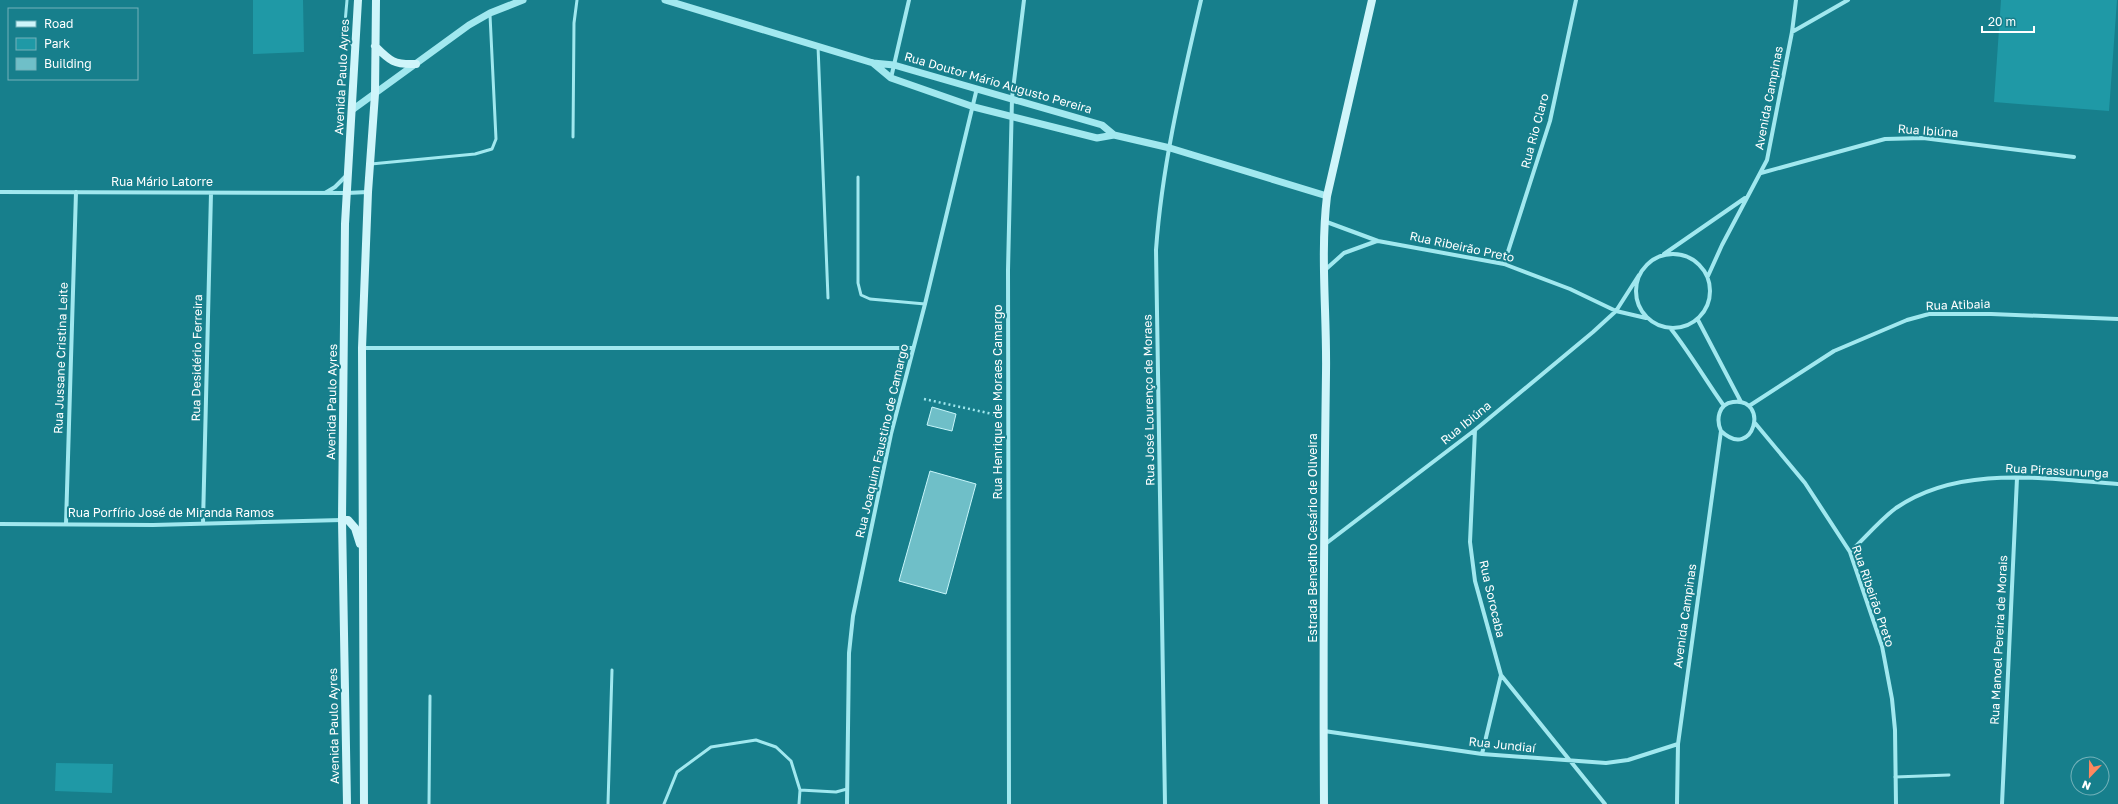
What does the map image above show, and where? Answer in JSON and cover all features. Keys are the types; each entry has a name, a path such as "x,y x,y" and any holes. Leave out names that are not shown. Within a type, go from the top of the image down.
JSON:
{"main road":[{"name":"Avenida Paulo Ayres","path":"347,804 342,520 347,193 358,0"},
{"path":"364,804 362,348 368,192 375,94 376,0"},
{"name":"Estrada Benedito Cesário de Oliveira","path":"1324,804 1324,546 1327,347 1323,272 1324,221 1328,196 1372,0"},
{"path":"375,46 385,56 397,64 416,64"},
{"path":"342,520 351,523 358,535 364,565"}],"street":[{"path":"352,110 469,25 490,13 523,0"},
{"name":"Rua Doutor Mário Augusto Pereira","path":"665,0 873,63 894,65 1102,125 1114,135"},
{"path":"891,78 909,0"},
{"name":"Rua Henrique de Moraes Camargo","path":"1009,804 1008,270 1012,98 1024,0"},
{"name":"Rua José Lourenço de Moraes","path":"1165,804 1156,250 1159,205 1201,0"},
{"name":"Rua Rio Claro","path":"1504,264 1550,120 1576,0"},
{"name":"Avenida Campinas","path":"1708,276 1747,196 1761,173 1769,148 1792,32 1796,0"},
{"path":"1792,32 1848,0"},
{"name":"Rua Doutor Mário Augusto Pereira","path":"873,63 891,78 974,107 1097,138 1114,135 1170,148 1328,196"},
{"name":"Rua Joaquim Faustino de Camargo","path":"847,804 849,653 853,616 891,434 974,107 977,88"},
{"name":"Rua Ibiúna","path":"1761,173 1877,141 1902,137 1923,138 2074,157"},
{"path":"324,193 335,187 348,174"},
{"name":"Rua Mário Latorre","path":"0,192 368,192"},
{"name":"Rua Jussane Cristina Leite","path":"66,524 76,192"},
{"name":"Rua Desidério Ferreira","path":"203,523 211,192"},
{"name":"Avenida Campinas","path":"1663,255 1747,196"},
{"name":"Rua Ribeirão Preto","path":"1324,221 1378,241 1504,264 1570,289 1616,311"},
{"path":"1323,272 1344,253 1378,241"},
{"path":"1676,254 1690,257 1701,265 1708,276 1711,292 1708,307 1698,320 1685,327 1671,329 1657,326 1646,318 1638,305 1635,290 1639,275 1649,262 1663,255 1676,254"},
{"name":"Rua Ibiúna","path":"1324,546 1474,430 1616,311 1639,275"},
{"path":"1616,311 1646,318"},
{"name":"Rua Atibaia","path":"1749,406 1834,351 1907,320 1929,314 1991,314 2118,319"},
{"path":"1698,320 1741,402"},
{"path":"1671,329 1683,344 1724,406 1732,402 1741,402 1749,406 1754,414 1755,423 1752,431 1745,437 1736,439 1727,437 1720,431"},
{"path":"362,348 913,348"},
{"name":"Avenida Campinas","path":"1677,804 1678,744 1720,431 1717,422 1719,414 1724,406"},
{"name":"Rua Ribeirão Preto","path":"1755,423 1805,483 1850,552 1883,654 1892,699 1895,730 1896,804"},
{"name":"Rua Sorocaba","path":"1474,430 1470,542 1476,581 1501,675 1605,804"},
{"name":"Rua Pirassununga","path":"1850,552 1896,509 1930,490 1968,480 2017,478 2118,484"},
{"name":"Rua Manoel Pereira de Morais","path":"2002,804 2017,478"},
{"name":"Rua Porfírio José de Miranda Ramos","path":"0,524 203,523 342,520"},
{"name":"Rua Sorocaba","path":"1482,754 1501,675"},
{"name":"Rua Jundiaí","path":"1324,732 1482,754 1606,763 1628,760 1678,744"}],"lane":[{"path":"347,0 345,34 348,41 355,49"},
{"path":"573,137 574,23 577,0"},
{"path":"371,164 475,154 492,149 496,139 490,13"},
{"path":"818,46 828,298"},
{"path":"858,177 858,283 861,295 870,300 925,304"},
{"path":"608,804 612,670"},
{"path":"429,804 430,696"},
{"path":"664,804 677,772 711,746 756,740 776,747 791,762 800,790 799,804"},
{"path":"1895,776 1949,776"},
{"path":"800,790 836,792 847,789"}],"path":[{"path":"924,399 1008,418"}],"green space":[{"path":"253,0 303,0 304,52 253,54"},
{"path":"2001,0 2117,0 2109,111 1994,102"},
{"path":"56,763 113,764 112,793 55,791"}],"building":[{"path":"932,407 956,414 952,431 927,425"},
{"path":"930,471 976,484 946,594 899,581"}]}
